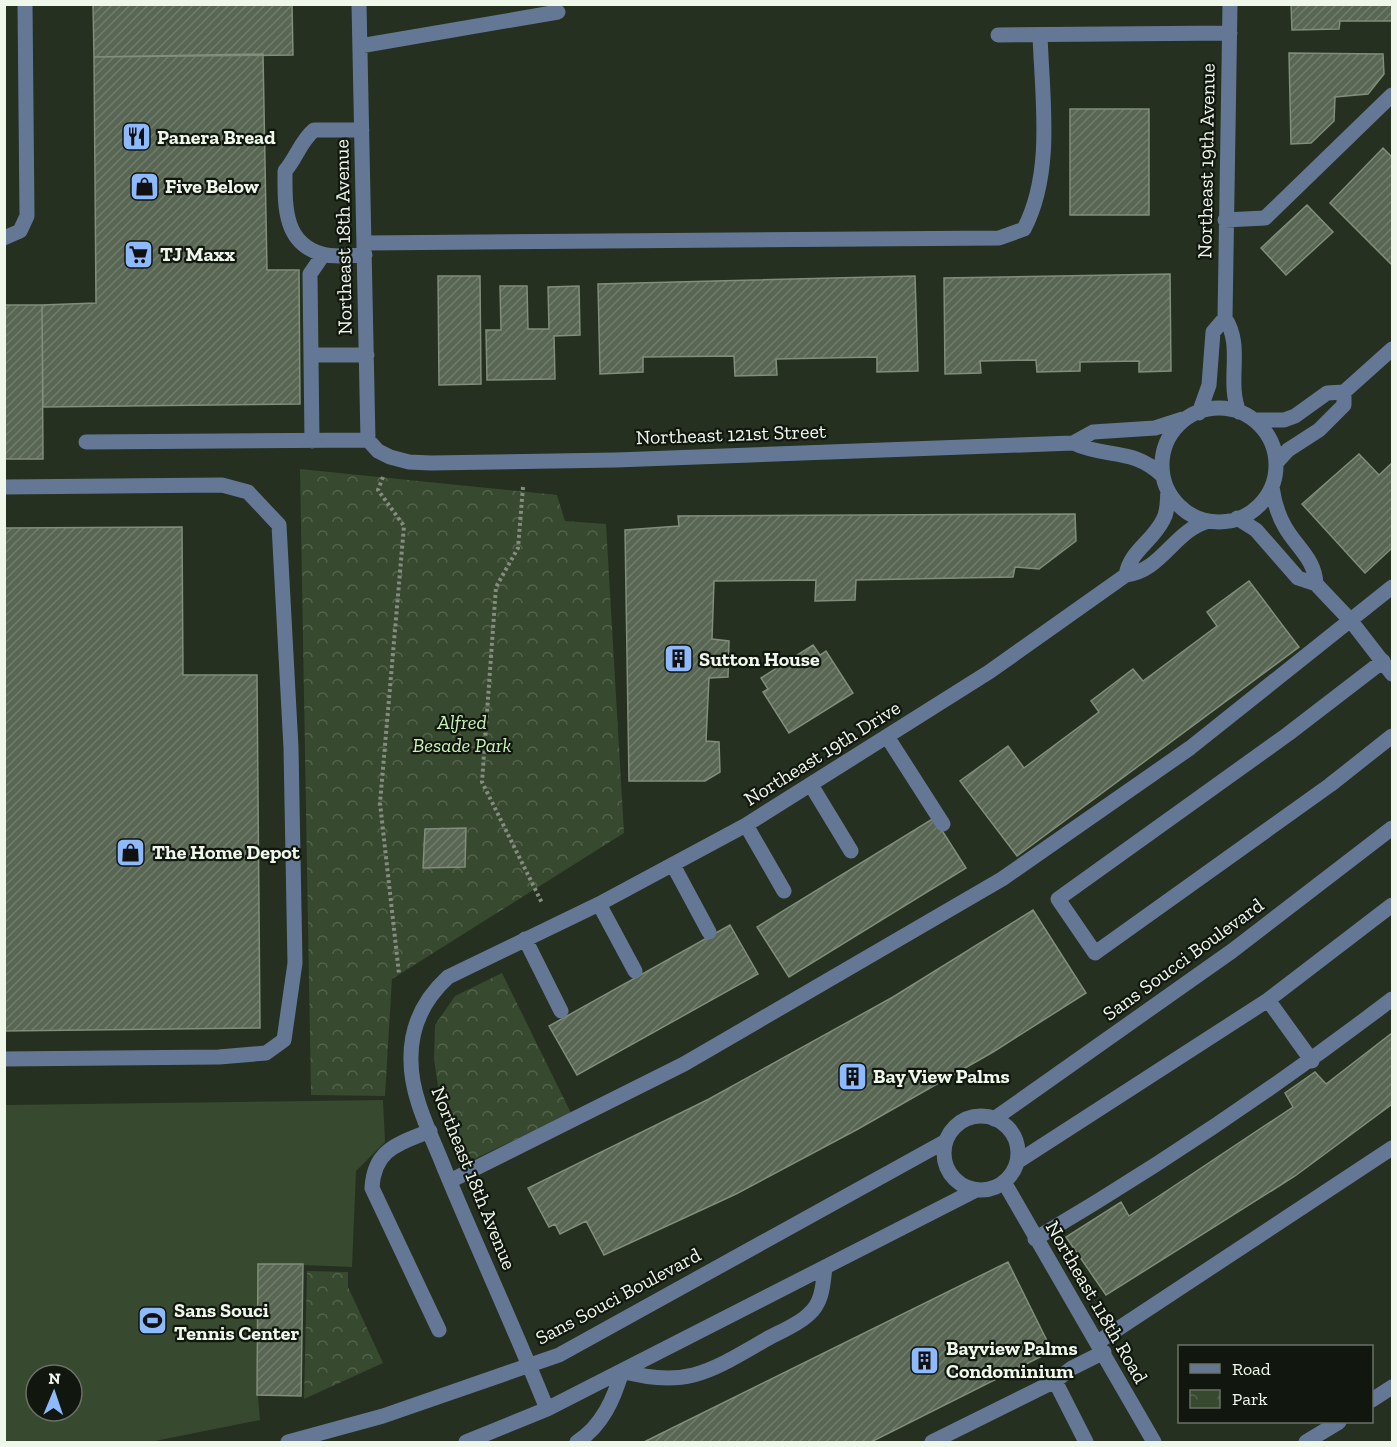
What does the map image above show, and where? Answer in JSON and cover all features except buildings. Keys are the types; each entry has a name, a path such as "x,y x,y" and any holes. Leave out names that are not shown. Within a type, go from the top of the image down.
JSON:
{"street":[{"path":"4,238 20,231 27,216 25,4"},
{"name":"Northeast 18th Avenue","path":"359,4 368,440"},
{"name":"Northeast 19th Avenue","path":"1230,4 1225,318 1234,332 1234,388 1239,412"},
{"path":"360,46 558,12"},
{"path":"998,35 1230,33"},
{"path":"362,130 314,129 302,140 294,160 285,171 285,212 291,231 305,247 323,255 365,249 999,238 1024,229 1036,206 1043,142 1040,35"},
{"path":"1225,220 1265,218 1392,95"},
{"path":"312,441 310,274 323,255"},
{"name":"Northeast 19th Avenue","path":"1193,415 1209,385 1213,332 1225,318"},
{"path":"1254,420 1284,420 1295,416 1327,393 1344,392 1392,350"},
{"path":"311,355 367,355"},
{"path":"1277,462 1288,450 1318,430 1344,405 1344,392"},
{"path":"1223,408 1239,412 1254,420 1266,432 1274,447 1277,462 1272,487 1260,505 1237,518 1209,521 1191,514 1168,491 1163,476 1162,460 1166,444 1175,429 1193,415 1223,408"},
{"name":"Northeast 121st Street","path":"390,457 410,462 431,463 525,462 1073,443 1093,432 1155,428 1193,415"},
{"path":"86,442 368,440 378,451 390,457"},
{"name":"Northeast 121st Street","path":"1073,443 1092,452 1115,452 1137,457 1148,462 1163,476"},
{"path":"4,487 222,485 248,492 279,525 291,748 295,963 284,1040 266,1053 219,1057 4,1059"},
{"path":"1272,487 1277,510 1285,528 1315,570 1316,584"},
{"name":"Northeast 19th Drive","path":"1126,575 1128,562 1164,520 1168,491"},
{"path":"1237,518 1256,530 1298,578 1316,584 1351,621 1392,674"},
{"name":"Northeast 19th Drive","path":"525,939 673,865 746,825 888,738 989,672 1126,575 1140,574 1162,558 1190,528 1209,521"},
{"path":"450,1181 684,1064 1002,879 1190,748 1392,587"},
{"path":"1383,661 1288,734 1058,899 1095,953 1330,785 1392,736"},
{"path":"888,738 943,824"},
{"path":"811,785 851,850"},
{"path":"746,825 784,891"},
{"name":"Sans Soucci Boulevard","path":"994,1119 1232,951 1392,828"},
{"path":"673,865 709,932"},
{"path":"599,903 635,971"},
{"path":"1017,1162 1016,1141 1003,1124 994,1119 982,1117 960,1123 946,1141 945,1162 956,1181 976,1190 986,1190 1004,1182 1017,1162 1268,1000 1392,905"},
{"path":"525,939 561,1011"},
{"name":"Northeast 18th Avenue","path":"525,939 448,977 423,1004 412,1041 411,1063 413,1081 430,1131 547,1409"},
{"path":"1035,1239 1134,1181 1312,1061 1392,999"},
{"path":"1268,1000 1312,1061"},
{"path":"430,1131 382,1154 372,1174 372,1188 439,1330"},
{"name":"Sans Souci Boulevard","path":"288,1443 382,1416 559,1355 946,1141"},
{"path":"932,1443 1056,1381 1101,1347 1392,1148"},
{"name":"Northeast 118th Road","path":"1004,1182 1035,1239 1101,1347 1154,1443"},
{"path":"466,1443 547,1409 976,1190"},
{"path":"622,1371 651,1380 688,1378 715,1368 810,1314 821,1296 825,1267"},
{"path":"577,1443 592,1433 604,1414 615,1394 622,1371"},
{"path":"1056,1381 1086,1443"},
{"path":"1373,1399 1392,1387"},
{"path":"1306,1443 1337,1423"}],"path":[{"path":"390,457 378,490 404,526 380,803 399,974"},
{"path":"523,488 518,548 496,587 482,782 542,903"}],"green space":[{"name":"Alfred Besade Park","path":"300,469 557,495 565,521 606,524 624,833 392,979 385,1096 311,1095"},
{"path":"502,973 571,1113 472,1160 439,1093 434,1059 435,1025 455,996"},
{"name":"Sans Souci Tennis Center","path":"383,1100 385,1142 356,1171 352,1267 303,1265 301,1396 258,1396 260,1420 150,1442 5,1442 5,1105"},
{"path":"307,1271 348,1272 348,1287 383,1363 304,1399"}],"place":[{"name":"Panera Bread","path":"136,137"},
{"name":"Five Below","path":"144,186"},
{"name":"TJ Maxx","path":"139,254"},
{"name":"Sutton House","path":"678,659"},
{"name":"The Home Depot","path":"131,852"},
{"name":"Bay View Palms","path":"852,1076"},
{"name":"Sans Souci Tennis Center","path":"153,1321"},
{"name":"Bayview Palms Condominium","path":"925,1360"}]}
